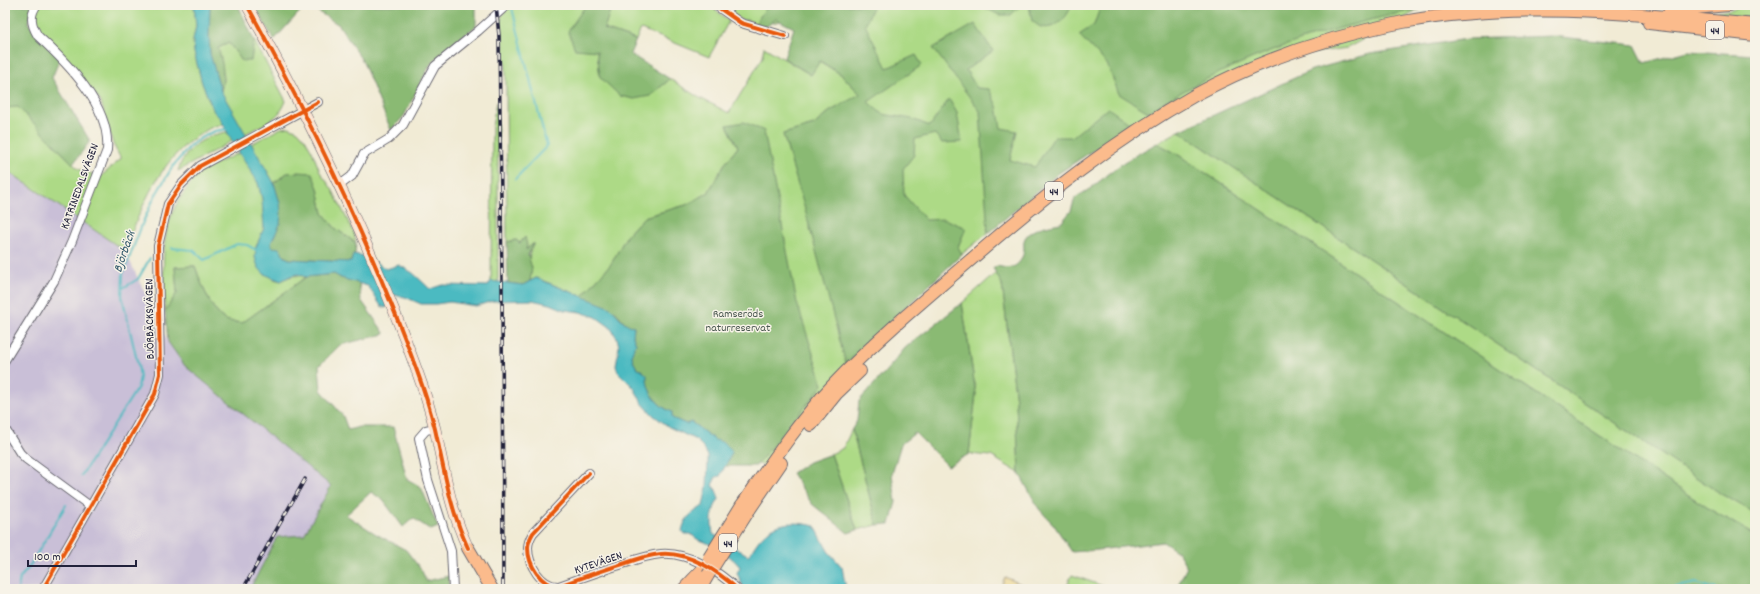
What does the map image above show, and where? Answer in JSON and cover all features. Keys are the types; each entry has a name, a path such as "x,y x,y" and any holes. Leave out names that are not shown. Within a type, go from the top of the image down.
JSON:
{"main road":[{"name":"44","path":"691,589 705,573 780,451 830,388 892,328 1021,217 1127,137 1197,94 1236,76 1333,39 1406,22 1467,14 1517,11 1609,12 1681,10 1728,5"},
{"name":"44","path":"1609,12 1755,25"},
{"name":"44","path":"745,508 836,394 896,334 1025,224 1101,165 1163,122 1239,81 1303,57 1376,36 1433,26 1497,19 1546,18 1608,20 1755,35"},
{"path":"468,548 474,565 487,589"},
{"path":"468,548 492,589"},
{"name":"44","path":"700,589 705,573"},
{"path":"684,589 705,573"}],"street":[{"name":"KATRINEDALSVÄGEN","path":"5,360 54,281 72,241 107,150 108,139 102,115 95,103 70,68 38,36 34,30 31,20 32,10 37,5"},
{"path":"247,5 303,110 340,185 393,308 417,371 435,428 450,498 458,524 468,548"},
{"path":"340,185 352,176 364,154 389,139 403,125 435,66 478,32 507,5"},
{"path":"715,5 741,23 786,36"},
{"name":"BJÖRBÄCKSVÄGEN","path":"43,589 154,394 160,374 158,246 162,223 168,204 181,185 200,166 318,102"},
{"path":"5,428 20,453 26,459 90,506"},
{"path":"435,428 422,432 419,438 428,480 445,528 451,551 454,589"},
{"name":"KYTEVÄGEN","path":"589,473 532,533 528,549 530,559 535,571 544,581 552,586 559,586 644,557 662,554 679,555 695,561 727,579 737,589"}],"shaded area":[{"path":"5,169 125,251 168,342 185,366 331,486 304,535 277,537 250,589 5,589"}],"green space":[{"path":"5,5 34,5 28,23 60,58 52,78 90,141 73,164 18,107 5,108"},
{"path":"34,5 194,5 196,26 193,40 194,52 202,83 210,103 224,125 210,128 187,143 163,170 145,201 125,251 5,169 5,108 18,106 79,169 100,177 121,159 113,144 101,102 73,68 37,40"},
{"path":"210,5 238,5 254,40 251,61 242,61 229,43 218,48 223,70 221,91 210,54"},
{"path":"254,5 306,5 274,40"},
{"path":"308,5 476,5 476,26 441,54 430,65 404,116 391,130 363,62 339,25"},
{"name":"Ramseröds naturreservat","path":"511,5 586,5 597,51 600,77 650,96 670,79 698,97 729,113 763,57 764,47 811,75 819,61 842,75 861,95 829,112 814,125 783,134 789,154 867,100 791,18 772,23 759,23 773,5 1426,5 1347,48 1291,56 1172,104 1084,156 1030,193 987,228 988,233 962,254 960,251 912,296 765,466 728,454 713,440 666,410 639,380 631,367 627,337 587,302 691,216 748,160 727,125 738,147 724,165 708,193 686,205 644,217 627,235 611,264 582,296 536,278 530,281 530,254 533,244 525,250 525,237 520,243 516,240 507,242 506,72 501,16"},
{"path":"586,5 612,5 604,29 636,40 630,54 670,79 650,96 634,99 620,96 600,77 597,51 575,49 568,31"},
{"path":"612,5 710,5 729,21 709,57 641,29 636,40 604,29"},
{"path":"720,5 768,5 755,24 748,20 741,20"},
{"path":"768,5 874,5 865,25 887,68 916,55 922,65 868,102 882,114 912,119 930,126 949,99 957,113 962,142 942,143 935,134 915,139 914,155 903,169 904,195 926,220 944,219 966,228 958,247 962,254 846,364 804,206 783,134 814,125 829,112 860,94 842,75 820,61 811,75 784,58 794,28 776,19 766,27 755,24"},
{"path":"980,5 1021,5 1011,15 999,15"},
{"path":"1029,5 1071,5 1070,10 1060,22 1046,28 1040,27 1032,21"},
{"path":"1101,5 1440,5 1364,22 1289,44 1217,74 1148,112 1119,94 1107,64 1079,35 1094,25"},
{"path":"1755,5 1755,19 1710,14"},
{"path":"975,24 993,51 966,70 977,88 989,89 997,106 1001,128 1017,131 1010,160 1035,167 1054,137 1072,137 1108,108 1132,125 1060,172 988,233 980,111 933,48"},
{"path":"1552,36 1635,45 1644,63 1688,51 1755,55 1755,513 1721,494 1179,131 1312,70 1370,54 1467,39"},
{"path":"254,40 286,101 279,113 264,125 245,134 221,91 224,77 218,48 229,43 242,61 252,47"},
{"path":"496,102 498,134 498,282 491,281 492,128"},
{"path":"744,122 764,131 797,303 823,385 756,466 725,466 732,453 691,422 686,424 672,418 672,412 660,405 654,398 648,386 645,374 638,369 632,357 636,344 633,337 634,326 627,325 615,311 582,296 611,264 627,235 644,217 686,205 708,193 724,165 738,147 727,125"},
{"path":"289,127 298,131 312,151 320,172 332,189 354,233 356,243 335,228 323,213 318,188 287,173 274,183 251,144 281,128"},
{"path":"1179,131 1721,494 1755,513 1755,535 1711,510 1177,154 1157,143"},
{"path":"227,132 232,141 178,171 185,156 196,144 211,136"},
{"path":"1157,143 1177,154 1711,510 1755,535 1755,589 1176,589 1187,567 1178,552 1163,542 1072,552 1054,525 1039,509 1019,473 1016,401 1002,284 993,268 998,266 1008,268 1016,266 1023,255 1024,241 1028,234 1042,227 1061,223 1071,211 1075,198 1091,188 1124,162"},
{"path":"239,153 258,183 262,199 264,228 256,247 255,257 273,279 281,281 293,276 306,277 242,323 226,320 216,311 207,296 195,266 175,267 177,293 165,311 164,249 166,234 176,205 190,184 201,172"},
{"path":"287,173 312,173 318,188 323,213 335,228 356,243 355,254 353,254 351,262 289,259 272,247 271,243 280,214 274,183"},
{"path":"525,237 527,245 526,250 534,243 528,255 532,268 530,281 523,285 508,283 507,242 516,240 520,243"},
{"path":"195,266 211,304 221,317 232,322 242,323 306,277 334,274 341,278 359,283 361,300 385,334 340,345 319,366 321,390 343,416 348,430 359,427 393,427 407,479 421,487 438,527 431,530 413,518 403,527 383,500 371,492 346,515 376,534 406,550 422,571 426,581 449,576 450,589 250,589 277,537 304,535 331,486 185,366 168,342 165,311 177,293 175,267"},
{"path":"997,272 1002,284 1016,401 1019,473 991,456 969,454 976,394 962,303"},
{"path":"962,303 976,394 969,454 948,466 915,433 901,444 892,474 896,502 890,524 877,525 852,429 857,421 859,401 905,348"},
{"path":"852,429 877,525 857,530 831,454 843,448"},
{"path":"831,454 857,530 848,533 812,504 792,473 809,462"},
{"path":"1072,575 1111,589 1065,589"}],"sand":[{"path":"1005,577 1030,588 1030,589 1000,589"}],"water":[{"path":"194,5 210,5 210,54 221,91 274,183 280,203 281,213 280,224 271,243 272,247 279,248 285,257 289,259 351,262 353,254 366,256 386,269 399,265 413,273 430,289 442,285 488,286 491,281 523,285 536,278 609,307 624,322 634,326 633,337 636,344 632,357 638,369 647,375 648,387 657,402 672,412 672,418 686,424 691,422 715,440 725,444 731,450 732,453 720,476 716,477 712,485 716,490 719,499 712,516 713,534 749,556 761,538 768,531 776,527 793,523 815,526 828,551 842,567 846,589 744,589 737,573 740,567 729,556 711,545 697,539 691,534 684,534 682,531 683,526 687,519 703,506 707,486 708,456 703,447 696,440 669,427 653,415 642,403 634,388 618,372 616,366 619,346 617,338 610,327 596,317 532,300 493,301 476,306 450,302 421,304 405,297 394,295 386,308 381,306 368,286 341,278 334,274 306,277 298,274 281,281 264,274 258,267 255,257 256,247 264,228 262,199 258,183 232,141 220,118 214,112 202,83 194,52 193,40 196,26"}],"waterway":[{"path":"512,8 547,146 515,179"},
{"name":"Björbäck","path":"81,476 138,387 140,377 138,365 122,296 123,274 143,222 155,196 173,166 191,145 205,135 215,131 227,129"},
{"path":"172,248 193,250 204,260 237,244 247,245 258,251"},
{"path":"123,288 138,279 150,258"},
{"name":"Björbäck","path":"18,589 20,578 29,567 66,505"},
{"path":"1668,589 1696,583 1716,589"}],"railway":[{"path":"496,5 499,36 502,280 503,587"},
{"path":"243,589 305,479"}],"cycle path":[{"path":"247,5 295,94 360,230 380,277 424,392 435,429 452,504 468,548"},
{"path":"715,5 741,23 785,36"},
{"path":"43,589 155,394 160,374 158,246 168,204 181,185 200,166 318,102"},
{"path":"589,473 530,538 528,544 530,561 541,579 552,585 559,586 643,557 672,554 692,559 712,569 737,589"}]}
